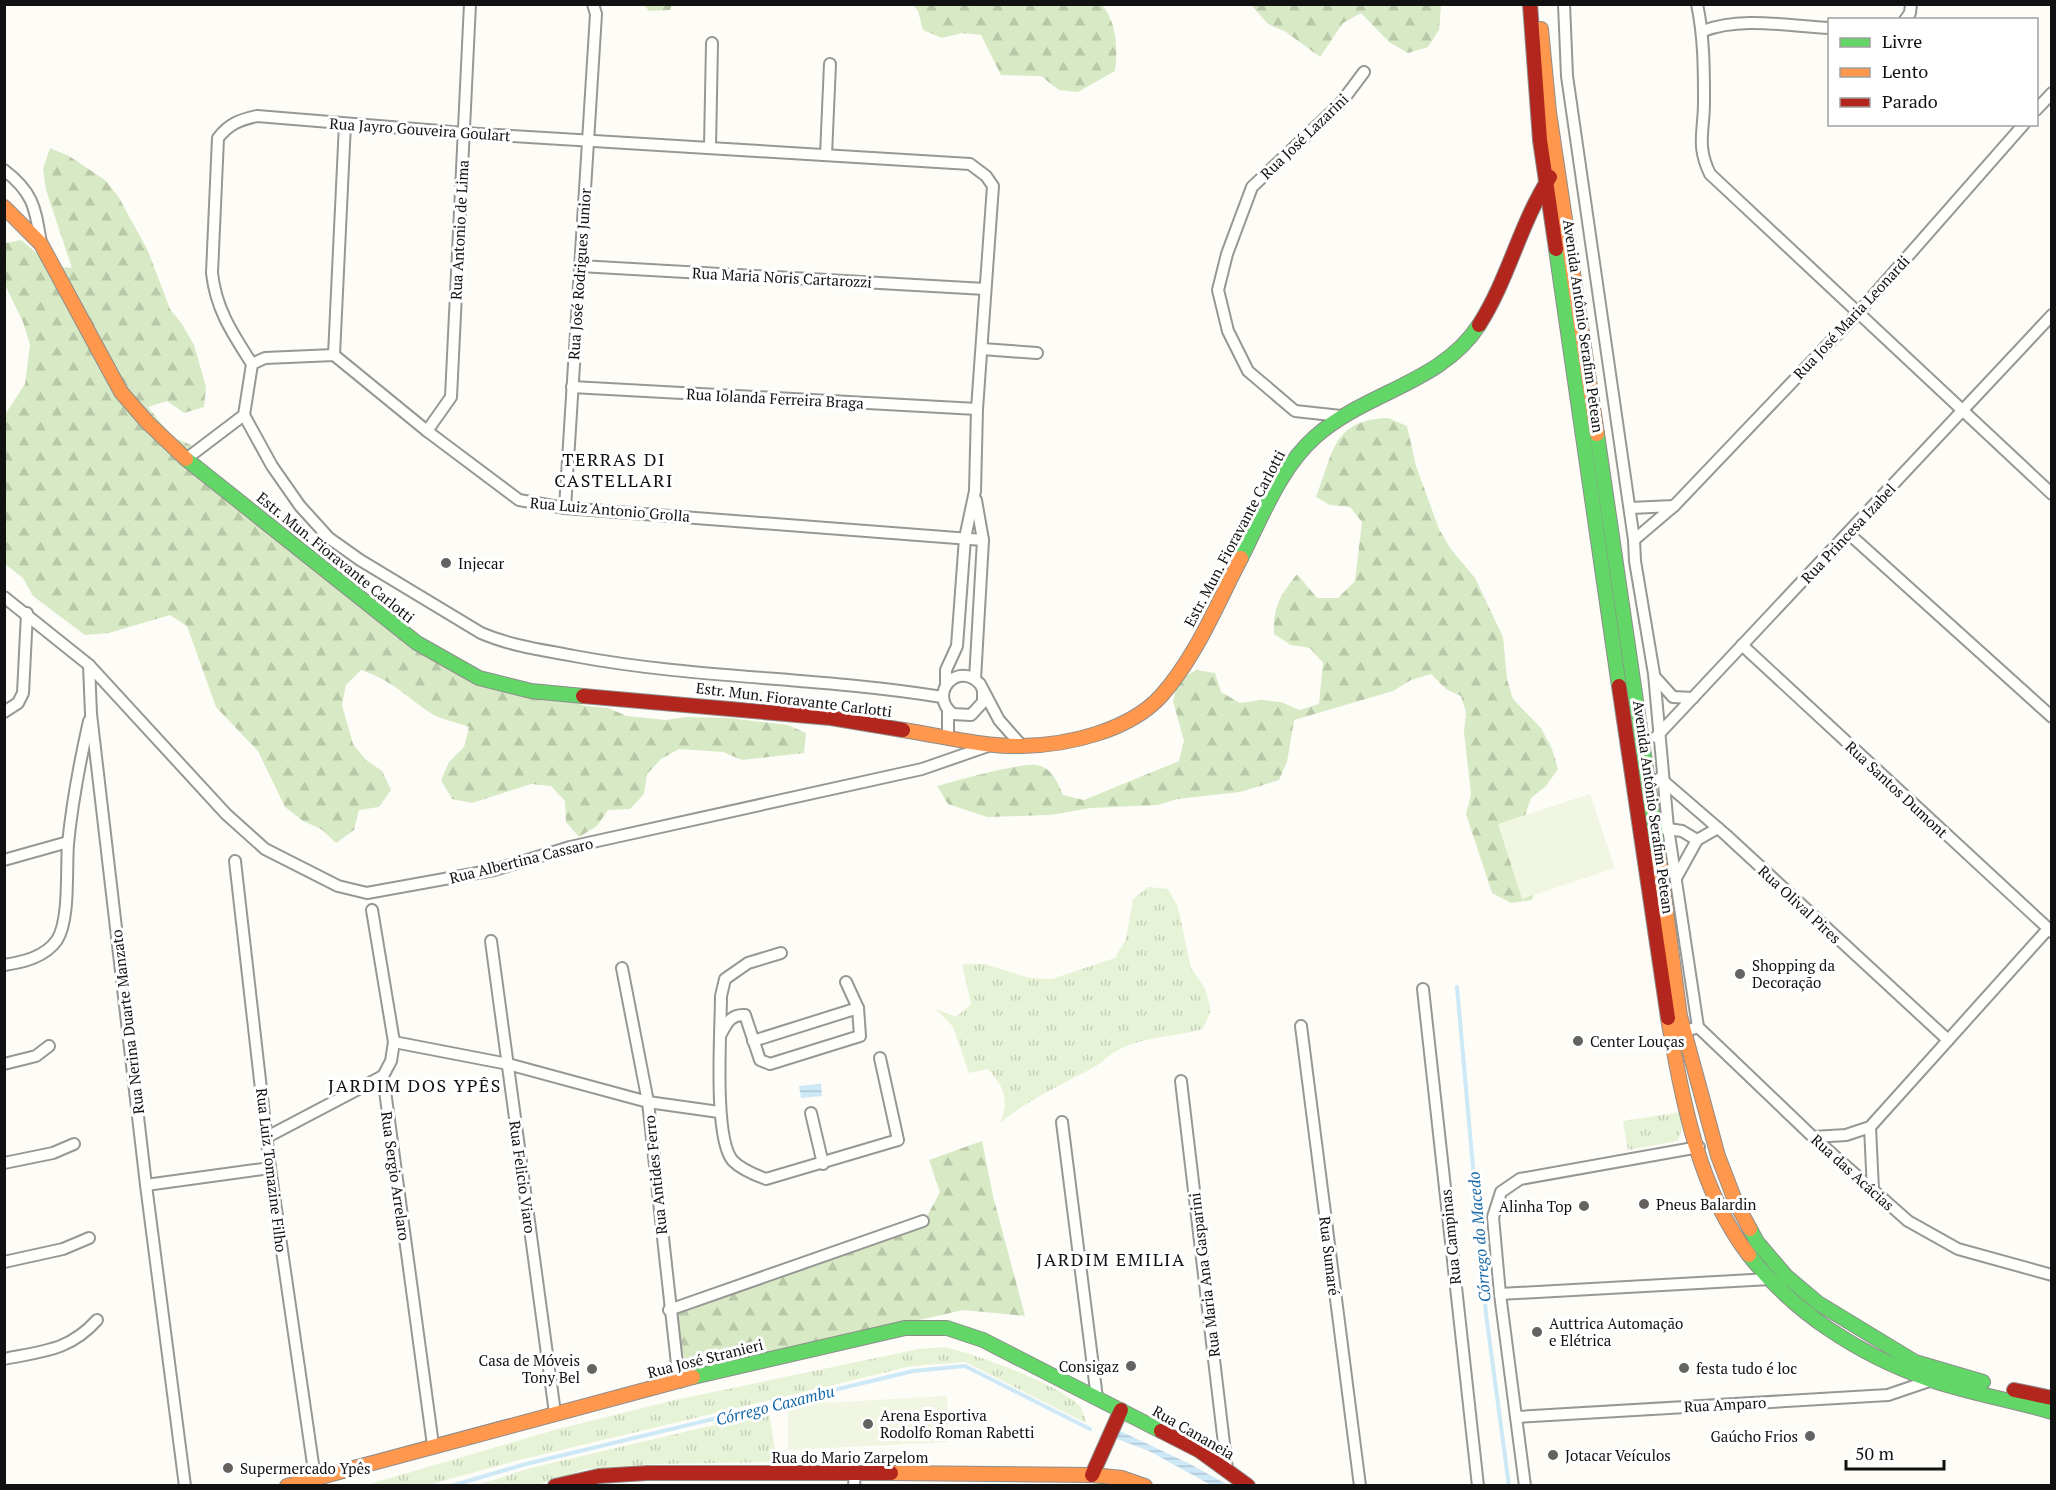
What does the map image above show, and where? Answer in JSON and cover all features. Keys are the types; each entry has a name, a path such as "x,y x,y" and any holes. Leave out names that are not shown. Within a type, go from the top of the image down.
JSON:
{"street":[{"name":"Rua Antonio de Lima","path":"427,431 451,397 470,4"},
{"name":"Rua José Rodrigues Junior","path":"565,508 596,14 593,4"},
{"name":"Avenida Antônio Serafim Petean","path":"1530,4 1534,90 1552,219 1655,829 1670,1035 1698,1147 1725,1216 1746,1251 1770,1279 1811,1316 1871,1353 1932,1380 2052,1412"},
{"name":"Avenida Antônio Serafim Petean","path":"1542,4 1541,23 1549,112 1644,751 1683,1032 1718,1156 1736,1203 1757,1242 1786,1276 1818,1303 1916,1362 1959,1377 2052,1398"},
{"name":"Avenida Antônio Serafim Petean","path":"1564,4 1568,76 1630,508 1635,561 1654,674 1663,778 1655,829 1676,878 1698,1027"},
{"path":"1697,4 1703,31 1704,108 1700,136 1702,158 1710,174 2052,494"},
{"path":"1906,18 1910,13 1911,4"},
{"path":"1703,31 1721,24 1742,22 1828,28"},
{"path":"710,147 712,43"},
{"path":"826,155 830,63"},
{"name":"Rua José Lazarini","path":"1341,416 1295,411 1248,371 1228,331 1218,290 1227,254 1252,188 1291,147 1340,104 1364,72"},
{"path":"2038,109 2052,93"},
{"name":"Rua Jayro Gouveira Goulart","path":"252,364 224,320 214,292 212,273 218,138 233,123 257,116 464,133 970,164 986,176 993,186 985,289"},
{"path":"345,124 334,355 265,358 252,364 244,415 272,466 300,506 329,538 360,561 482,633 502,642 615,664 878,686 942,698"},
{"name":"Rua José Maria Leonardi","path":"1634,540 1674,506 1857,314 2022,126"},
{"name":"Estr. Mun. Fioravante Carlotti","path":"4,207 41,244 121,392 147,422 186,459 417,643 480,678 531,691 831,718 994,744 1022,746 1091,736 1134,719 1160,697 1187,662 1290,463 1303,446 1341,416 1455,355 1475,332 1491,308 1524,228 1547,182 1557,168"},
{"path":"4,170 29,193 34,203 41,244"},
{"path":"1524,228 1540,216 1552,219"},
{"name":"Rua Maria Noris Cartarozzi","path":"580,266 985,289"},
{"path":"948,736 948,710 942,698 946,684 946,670 957,646 965,538 975,491 977,409 985,289"},
{"name":"Rua Princesa Izabel","path":"1644,751 2052,315"},
{"path":"982,349 1037,353"},
{"name":"Rua Luiz Antonio Grolla","path":"334,355 427,431 519,500 565,508 983,540"},
{"name":"Rua Iolanda Ferreira Braga","path":"572,387 977,409"},
{"path":"186,459 244,415"},
{"path":"975,491 983,540 975,679"},
{"path":"1630,508 1674,506"},
{"path":"1848,533 2052,717"},
{"path":"4,597 89,665"},
{"path":"4,712 18,703 23,693 27,614"},
{"name":"Rua Santos Dumont","path":"1743,645 2050,931"},
{"name":"Rua Nerina Duarte Manzato","path":"89,665 91,714 146,1185 185,1485"},
{"name":"Rua Albertina Cassaro","path":"89,665 226,814 265,849 338,886 367,892 494,870 570,847 922,769 994,744"},
{"name":"Avenida Antônio Serafim Petean","path":"1654,674 1673,697 1693,698"},
{"path":"946,684 950,679 963,675 975,679 999,720 1022,746"},
{"path":"948,710 959,717 971,715 981,707 983,690"},
{"path":"4,965 23,962 46,951 58,939 63,923 69,842 91,714"},
{"path":"1648,779 1663,778"},
{"name":"Rua Olival Pires","path":"1663,778 1948,1040"},
{"path":"1676,878 1697,840 1718,828"},
{"path":"1655,829 1682,831 1697,840"},
{"path":"4,860 69,842"},
{"name":"Rua Luiz Tomazine Filho","path":"235,861 270,1168 315,1478"},
{"name":"Rua Sergio Arrelaro","path":"372,910 394,1042 391,1061 383,1076 433,1445"},
{"path":"1813,1137 1846,1135 1870,1127 2050,931"},
{"name":"Rua Felicio Viaro","path":"491,941 555,1413"},
{"path":"781,953 748,963 725,979 721,996 719,1112 732,1160 754,1175 766,1179 898,1140 880,1058"},
{"name":"Rua Antides Ferro","path":"622,968 648,1102 669,1310 679,1382"},
{"path":"721,1034 730,1019 738,1015 745,1015 760,1060 770,1064 848,1041 860,1036 858,1008 846,982"},
{"name":"Rua Campinas","path":"1423,989 1478,1485"},
{"path":"753,1041 858,1008"},
{"name":"Rua Sumaré","path":"1301,1026 1360,1485"},
{"path":"1683,1032 1698,1027"},
{"name":"Rua das Acácias","path":"1698,1027 1813,1137 1908,1221 1959,1249 2052,1275"},
{"path":"394,1042 508,1064 648,1102 719,1112"},
{"path":"4,1064 36,1056 49,1046"},
{"path":"267,1137 383,1076"},
{"name":"Rua Maria Ana Gasparini","path":"1180,1081 1227,1469"},
{"path":"811,1113 823,1164"},
{"path":"1062,1122 1098,1398"},
{"path":"1870,1127 1873,1190"},
{"path":"4,1162 53,1154 74,1144"},
{"path":"1525,1485 1500,1293 1493,1216 1501,1192 1520,1179 1698,1147"},
{"path":"146,1185 270,1168"},
{"path":"669,1310 923,1221"},
{"path":"4,1262 63,1249 89,1238"},
{"path":"1500,1293 1770,1279"},
{"path":"4,1359 63,1347 82,1337 97,1320"},
{"name":"Rua José Stranieri","path":"287,1485 555,1413 905,1328 946,1328 983,1340 1121,1410"},
{"name":"Rua Amparo","path":"1516,1417 1888,1395 1932,1380"},
{"path":"1092,1475 1121,1410"},
{"name":"Rua Cananeia","path":"1121,1410 1200,1451 1248,1485"},
{"name":"Rua do Mario Zarpelom","path":"555,1485 576,1479 659,1473 854,1479 1092,1475 1122,1478 1145,1485"}],"green space":[{"path":"644,5 672,5 670,10 649,11"},
{"path":"913,5 1102,5 1111,20 1115,36 1115,71 1078,92 1059,90 1041,76 1001,75 981,35 962,33 942,38 923,30 918,11"},
{"path":"1251,5 1441,5 1439,30 1428,47 1408,53 1389,42 1361,13 1343,23 1320,57 1286,32 1268,24"},
{"path":"50,148 69,156 105,180 118,196 148,251 170,309 194,345 206,387 204,407 184,413 167,401 148,407 172,437 191,445 216,483 253,520 463,669 586,706 608,708 627,716 666,720 686,717 729,718 788,725 806,733 804,753 742,760 723,752 679,749 661,759 647,774 644,794 630,809 608,810 597,826 579,837 566,822 565,801 551,786 531,784 472,803 452,799 441,780 449,762 464,747 469,727 442,719 390,683 361,670 346,685 342,705 353,744 366,760 382,771 391,790 379,807 359,810 354,830 336,843 321,829 303,821 285,807 258,751 216,707 187,626 170,615 109,633 85,635 33,596 23,578 5,564 4,416 25,384 30,345 23,322 5,285 5,243 21,240 52,266 72,268 46,190 43,169"},
{"path":"1388,418 1407,426 1416,466 1439,529 1450,548 1475,578 1503,637 1507,679 1513,699 1541,728 1552,749 1558,769 1546,786 1531,798 1524,819 1539,879 1532,900 1511,903 1492,893 1466,814 1471,794 1464,732 1466,712 1461,696 1446,689 1431,674 1411,680 1393,691 1294,720 1287,762 1279,780 1240,792 1177,799 1158,805 1091,808 1050,815 987,817 948,804 937,786 1018,766 1037,765 1047,769 1063,795 1084,800 1179,761 1184,741 1173,701 1178,681 1196,670 1215,673 1221,692 1240,703 1261,700 1281,702 1299,710 1319,704 1323,663 1310,648 1291,645 1274,634 1276,609 1282,595 1297,574 1317,598 1338,598 1355,581 1362,522 1350,507 1330,505 1316,497 1332,453 1345,432 1370,420"},
{"path":"1590,794 1615,868 1522,899 1498,824"},
{"path":"1148,887 1168,889 1178,907 1191,968 1205,988 1211,1010 1203,1029 1142,1041 1122,1048 1092,1069 1031,1101 1000,1123 1005,1100 998,1082 988,1069 969,1073 953,1027 936,1009 956,1017 971,1004 962,964 985,964 1030,978 1052,979 1115,958 1126,939 1133,899"},
{"path":"1680,1112 1682,1128 1678,1141 1628,1150 1623,1121"},
{"path":"982,1141 993,1196 1025,1316 963,1310 689,1373 671,1316 924,1222 940,1192 929,1160"},
{"path":"945,1347 995,1363 1054,1388 1080,1406 1086,1423 965,1362 912,1366 515,1461 428,1485 366,1485 558,1429 675,1400 919,1349"},
{"name":"Arena Esportiva Rodolfo Roman Rabetti","path":"947,1396 949,1442 788,1450 788,1405"},
{"path":"769,1412 777,1462 653,1464 586,1469 538,1485 474,1486 531,1468"}],"water":[{"path":"821,1084 822,1096 801,1098 799,1086"},
{"path":"1120,1431 1228,1485 1211,1485 1149,1451 1117,1439"}],"waterway":[{"name":"Córrego do Macedo","path":"1457,987 1486,1314 1509,1486"},
{"name":"Córrego Caxambu","path":"451,1486 526,1464 913,1371 965,1366 1090,1429"}],"traffic: fast":[{"path":"1556,249 1619,686"},
{"path":"1241,558 1282,478 1303,449 1315,437 1357,409 1445,361 1463,345 1479,325"},
{"path":"1597,434 1658,851"},
{"path":"186,459 417,643 479,678 531,691 583,696"},
{"path":"1750,1229 1757,1242 1786,1276 1818,1303 1915,1362 1983,1382"},
{"path":"1749,1255 1767,1276 1807,1313 1853,1345 1878,1358 1943,1384 2052,1412"},
{"path":"693,1377 905,1328 947,1328 983,1340 1161,1431"}],"traffic: slow":[{"path":"1541,29 1549,112 1597,434"},
{"path":"4,207 41,244 121,392 147,422 186,459"},
{"path":"903,730 977,743 1022,746 1059,743 1115,727 1148,708 1174,681 1205,630 1241,558"},
{"path":"1658,851 1680,1016 1718,1156 1736,1203 1750,1229"},
{"path":"1668,1018 1686,1111 1705,1172 1731,1229 1749,1255"},
{"path":"287,1486 693,1377"},
{"path":"891,1473 1092,1475 1122,1478 1145,1486"}],"traffic: jam":[{"path":"1530,4 1540,140 1556,249"},
{"path":"1479,325 1499,289 1530,213 1550,177"},
{"path":"1619,686 1668,1018"},
{"path":"583,696 831,718 903,730"},
{"path":"2014,1390 2052,1398"},
{"path":"1092,1475 1121,1410"},
{"path":"1161,1431 1200,1451 1248,1486"},
{"path":"555,1486 599,1476 647,1473 891,1473"}],"place":[{"name":"Injecar","path":"446,563"},
{"name":"Shopping da Decoração","path":"1740,974"},
{"name":"Center Louças","path":"1578,1041"},
{"name":"Pneus Balardin","path":"1644,1204"},
{"name":"Alinha Top","path":"1584,1206"},
{"name":"Auttrica Automação e Elétrica","path":"1537,1332"},
{"name":"Consigaz","path":"1131,1366"},
{"name":"festa tudo é loc","path":"1684,1368"},
{"name":"Casa de Móveis Tony Bel","path":"592,1369"},
{"name":"Arena Esportiva Rodolfo Roman Rabetti","path":"868,1424"},
{"name":"Gaúcho Frios","path":"1810,1436"},
{"name":"Jotacar Veículos","path":"1553,1455"},
{"name":"Supermercado Ypês","path":"228,1468"}],"district":[{"name":"TERRAS DI CASTELLARI","path":"614,469"},
{"name":"JARDIM DOS YPÊS","path":"415,1085"},
{"name":"JARDIM EMILIA","path":"1111,1259"}]}
